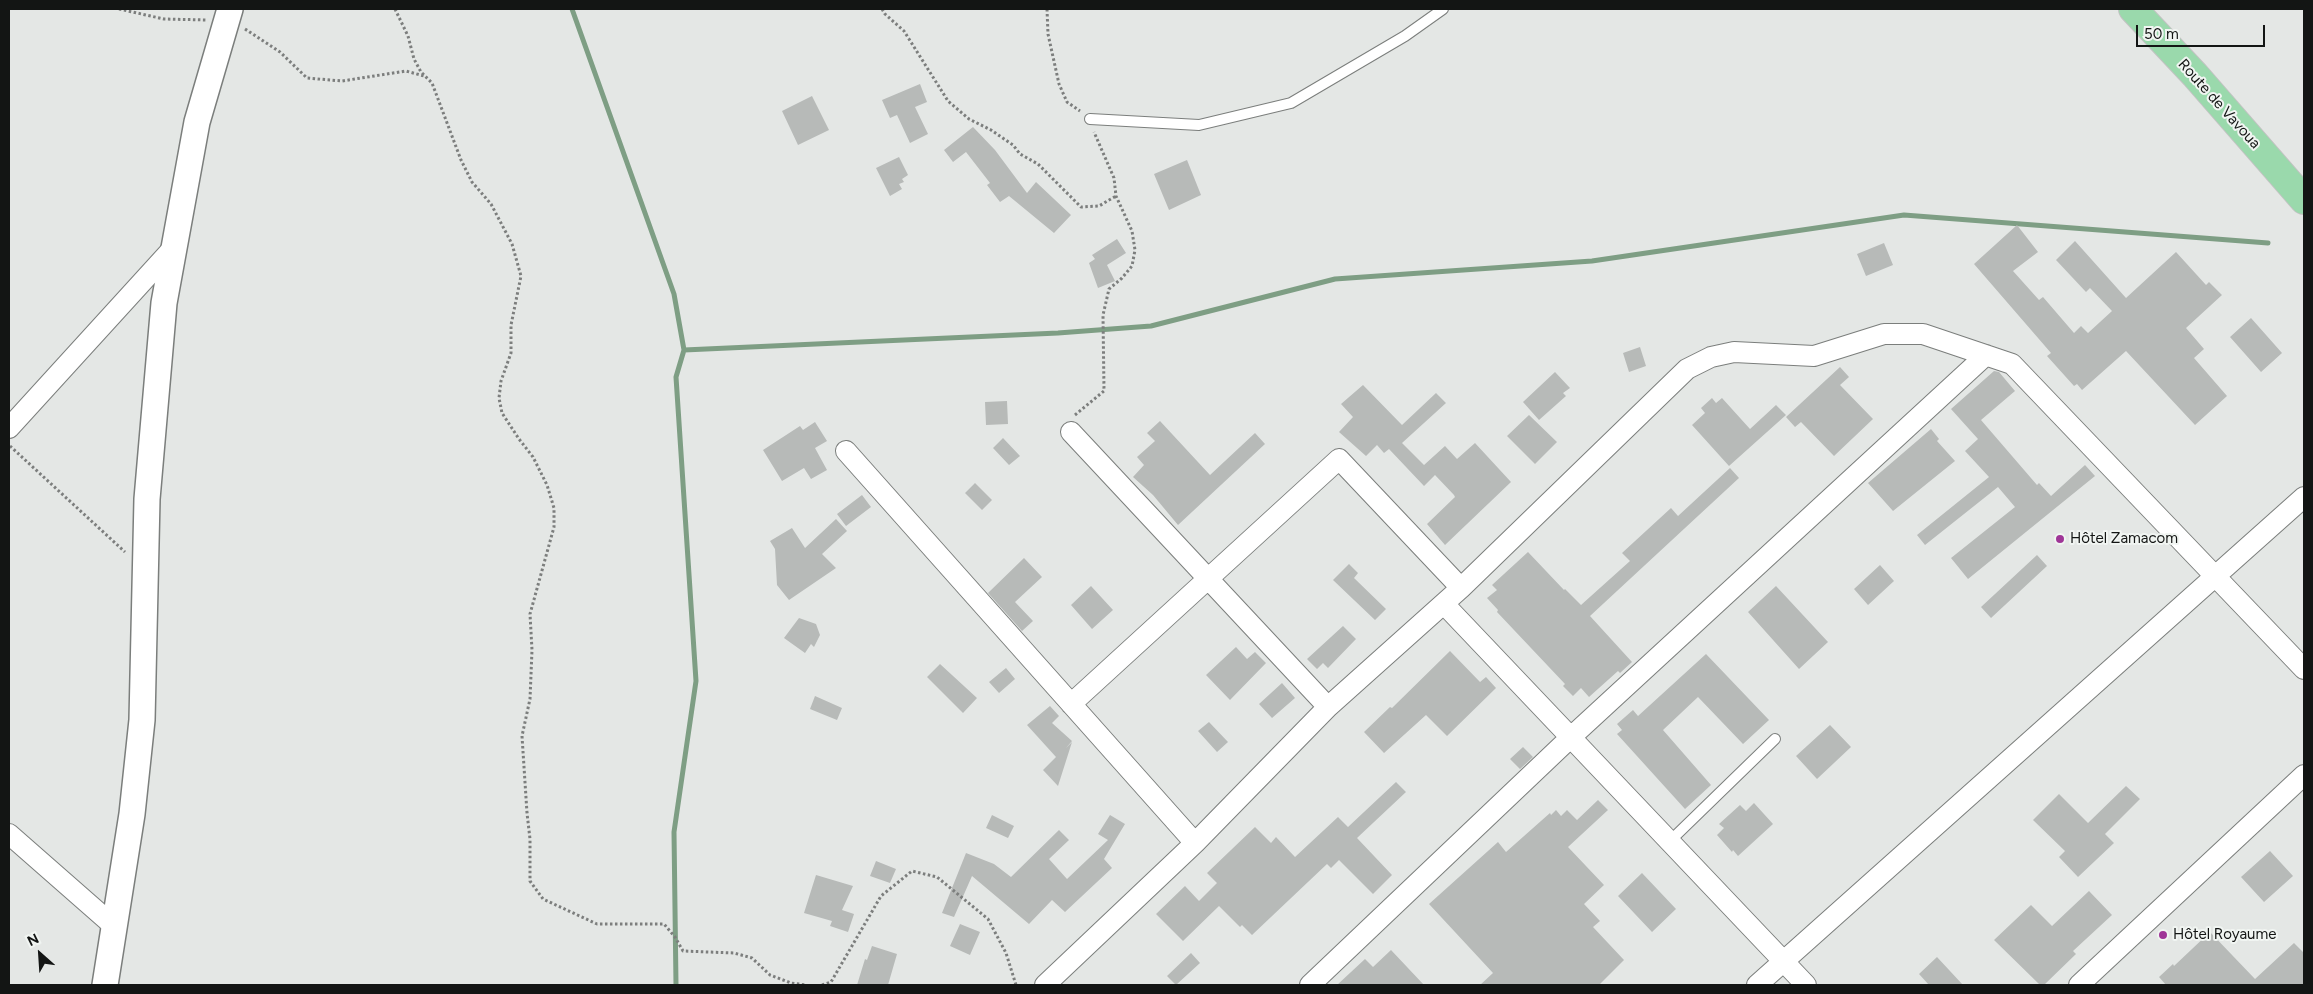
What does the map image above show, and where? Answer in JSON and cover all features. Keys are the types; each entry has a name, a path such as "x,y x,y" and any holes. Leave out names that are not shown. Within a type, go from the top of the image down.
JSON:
{"main road":[{"name":"Route de Vavoua","path":"2133,9 2195,75 2304,200"}],"street":[{"path":"105,985 132,814 142,720 147,498 164,303 197,122 228,15"},
{"path":"9,428 174,247"},
{"path":"1045,985 1195,843 1328,707 1444,604 1687,369 1710,358 1734,352 1814,356 1884,334 1922,334 2012,364 2304,669"},
{"path":"1310,985 1570,738 1986,355"},
{"path":"1071,432 1328,707"},
{"path":"846,451 1195,843"},
{"path":"1071,704 1339,459 1460,588"},
{"path":"1757,985 2304,497"},
{"path":"1444,604 1806,985"},
{"path":"2079,985 2304,775"},
{"path":"9,834 115,927"}],"lane":[{"path":"1090,119 1199,125 1291,103 1405,36 1443,9"},
{"path":"1669,842 1775,739"}],"path":[{"path":"119,9 164,19 228,15 280,52 306,78 342,81 406,71 426,76"},
{"path":"394,9 408,36 414,59 432,83 461,160 472,182 491,204 512,244 521,276 511,325 511,353 501,381 499,398 502,413 518,439 533,457 547,485 554,508 554,526 530,614 532,650 530,700 522,736 530,839 530,881 543,899 598,924 664,924 683,950 734,953 752,958 770,975 792,983 806,985"},
{"path":"882,9 904,31 948,101 968,119 991,130 1013,145 1020,154 1038,164 1081,207 1099,206 1116,196"},
{"path":"1047,9 1048,34 1059,84 1068,102 1090,119 1114,178 1116,196 1132,231 1135,250 1132,266 1109,289 1103,315 1104,391 1081,408 1073,417 1071,432"},
{"path":"9,445 146,571"},
{"path":"822,985 831,982 881,896 912,871 938,877 988,919 1006,953 1016,985"}],"building":[{"path":"920,84 927,102 915,107 928,134 910,143 897,115 890,118 882,100"},
{"path":"812,96 829,130 798,145 782,111"},
{"path":"973,127 995,150 1027,193 1036,182 1071,215 1054,233 1009,196 1000,202 987,185 990,183 966,152 953,162 944,150"},
{"path":"899,157 908,175 902,179 904,182 899,184 902,189 890,196 876,168"},
{"path":"1187,160 1201,195 1169,210 1154,174"},
{"path":"2017,225 2038,252 2013,271 2039,300 2043,297 2074,333 2081,326 2088,333 2112,311 2090,288 2086,292 2056,260 2075,241 2126,298 2176,252 2206,285 2209,282 2222,295 2186,328 2204,349 2194,358 2227,396 2195,425 2126,351 2082,390 2077,384 2074,386 2047,356 2051,353 1974,264"},
{"path":"1117,239 1126,253 1107,265 1115,281 1098,288 1089,263 1095,259 1092,255"},
{"path":"1884,243 1893,265 1866,276 1857,254"},
{"path":"2251,318 2282,353 2261,372 2230,337"},
{"path":"1640,347 1646,366 1629,372 1623,353"},
{"path":"1840,367 1849,377 1840,385 1873,419 1834,456 1801,422 1795,427 1786,417"},
{"path":"1994,371 1999,372 2015,391 1981,420 2037,485 2039,483 2051,496 2085,465 2095,476 1968,579 1951,558 2015,507 1998,487 1925,545 1917,535 1989,477 1965,451 1978,439 1951,409"},
{"path":"1555,372 1570,388 1563,393 1566,396 1539,420 1523,402"},
{"path":"1363,385 1402,425 1436,393 1446,403 1402,443 1424,465 1445,446 1457,459 1475,443 1511,482 1445,545 1427,524 1455,497 1454,495 1435,475 1424,486 1389,449 1384,453 1377,445 1366,456 1339,432 1353,417 1341,404"},
{"path":"1712,398 1716,403 1722,398 1750,429 1776,405 1786,415 1729,466 1692,425 1705,413 1701,408"},
{"path":"1007,401 1008,424 986,425 985,402"},
{"path":"1529,415 1557,442 1535,464 1507,436"},
{"path":"1160,421 1210,475 1255,433 1265,444 1178,525 1153,495 1133,477 1144,465 1137,457 1155,441 1147,433"},
{"path":"815,422 827,441 815,448 827,470 811,479 804,468 782,481 763,450 800,426 803,430"},
{"path":"1931,429 1939,439 1937,441 1955,461 1893,511 1868,483"},
{"path":"1003,438 1020,456 1009,465 993,448"},
{"path":"1730,468 1739,478 1590,616 1632,662 1620,673 1618,671 1589,697 1581,688 1573,696 1563,686 1565,684 1497,612 1498,610 1487,598 1497,590 1492,585 1528,552 1581,605 1630,561 1622,553 1671,508 1678,516"},
{"path":"975,483 992,500 982,510 965,493"},
{"path":"862,495 871,507 846,526 837,514"},
{"path":"836,519 847,531 822,554 836,568 789,600 777,585 775,549 770,541 792,528 805,548"},
{"path":"2037,555 2047,566 1991,618 1981,607"},
{"path":"1024,558 1042,577 1015,602 1033,621 1022,631 988,593"},
{"path":"1349,564 1358,573 1354,578 1386,609 1375,620 1333,580"},
{"path":"1880,565 1894,581 1868,605 1854,589"},
{"path":"1091,586 1113,610 1092,629 1071,605"},
{"path":"1776,586 1828,642 1799,669 1748,612"},
{"path":"799,618 816,624 820,635 814,647 811,644 805,653 784,638"},
{"path":"1343,626 1356,639 1328,668 1323,663 1317,669 1307,659"},
{"path":"1236,647 1247,659 1255,652 1266,663 1230,700 1206,675"},
{"path":"1450,651 1480,682 1486,677 1496,688 1447,736 1426,715 1384,753 1364,732 1390,707 1392,708"},
{"path":"1706,654 1769,720 1743,744 1698,697 1663,730 1711,785 1685,809 1617,734 1622,730 1617,724 1633,710 1638,716"},
{"path":"940,664 977,698 963,713 927,677"},
{"path":"1006,668 1015,679 999,693 989,682"},
{"path":"1282,683 1295,698 1272,718 1259,704"},
{"path":"815,696 842,708 837,720 810,709"},
{"path":"1050,706 1059,716 1052,723 1072,741 1066,748 1072,742 1058,786 1043,770 1056,757 1027,725"},
{"path":"1209,722 1228,742 1217,752 1198,731"},
{"path":"1830,725 1851,747 1817,779 1796,756"},
{"path":"1523,747 1533,757 1520,769 1510,759"},
{"path":"1396,782 1406,792 1357,838 1392,875 1373,894 1339,860 1331,868 1327,864 1252,935 1242,925 1240,927 1219,906 1183,941 1156,914 1185,886 1199,901 1217,883 1207,873 1255,827 1271,843 1276,837 1295,857 1338,817 1348,827"},
{"path":"2126,786 2140,799 2105,834 2114,843 2078,877 2059,857 2065,851 2033,820 2059,794 2088,823"},
{"path":"1598,800 1608,810 1568,847 1604,885 1584,904 1600,921 1593,927 1624,960 1599,985 1480,985 1493,973 1429,904 1498,842 1506,852 1550,813 1551,815 1556,810 1561,816 1567,810 1577,820"},
{"path":"1754,803 1773,824 1738,856 1717,835 1724,828 1719,824 1740,805 1746,811"},
{"path":"992,815 1014,826 1008,838 986,828"},
{"path":"1110,815 1125,824 1104,859 1112,868 1065,912 1052,900 1029,924 972,876 954,917 942,913 966,853 994,864 1011,877 1059,830 1069,840 1049,859 1067,879 1108,840 1098,834"},
{"path":"2270,851 2293,876 2264,902 2241,877"},
{"path":"876,861 896,869 890,883 870,876"},
{"path":"1642,873 1676,909 1652,932 1618,896"},
{"path":"816,875 853,886 842,910 854,914 848,932 830,926 832,921 804,913"},
{"path":"2089,891 2112,915 2073,951 2076,954 2044,985 2040,985 1994,940 2031,905 2052,926"},
{"path":"960,924 980,932 970,955 950,946"},
{"path":"2210,932 2255,979 2294,943 2304,953 2304,985 2166,985 2159,977 2173,964 2174,966"},
{"path":"872,946 897,954 888,985 857,985 865,959 867,960"},
{"path":"1391,950 1424,985 1337,985 1365,959 1373,967"},
{"path":"1191,953 1200,963 1176,985 1167,976"},
{"path":"1937,957 1963,985 1929,985 1919,974"}],"waterway":[{"path":"572,9 674,294 684,350 676,377 696,681 674,832 676,985"},
{"path":"684,350 1058,333 1151,326 1335,279 1592,261 1904,215 2268,243"}],"place":[{"name":"Hôtel Zamacom","path":"2060,539"},
{"name":"Hôtel Royaume","path":"2163,935"}]}
